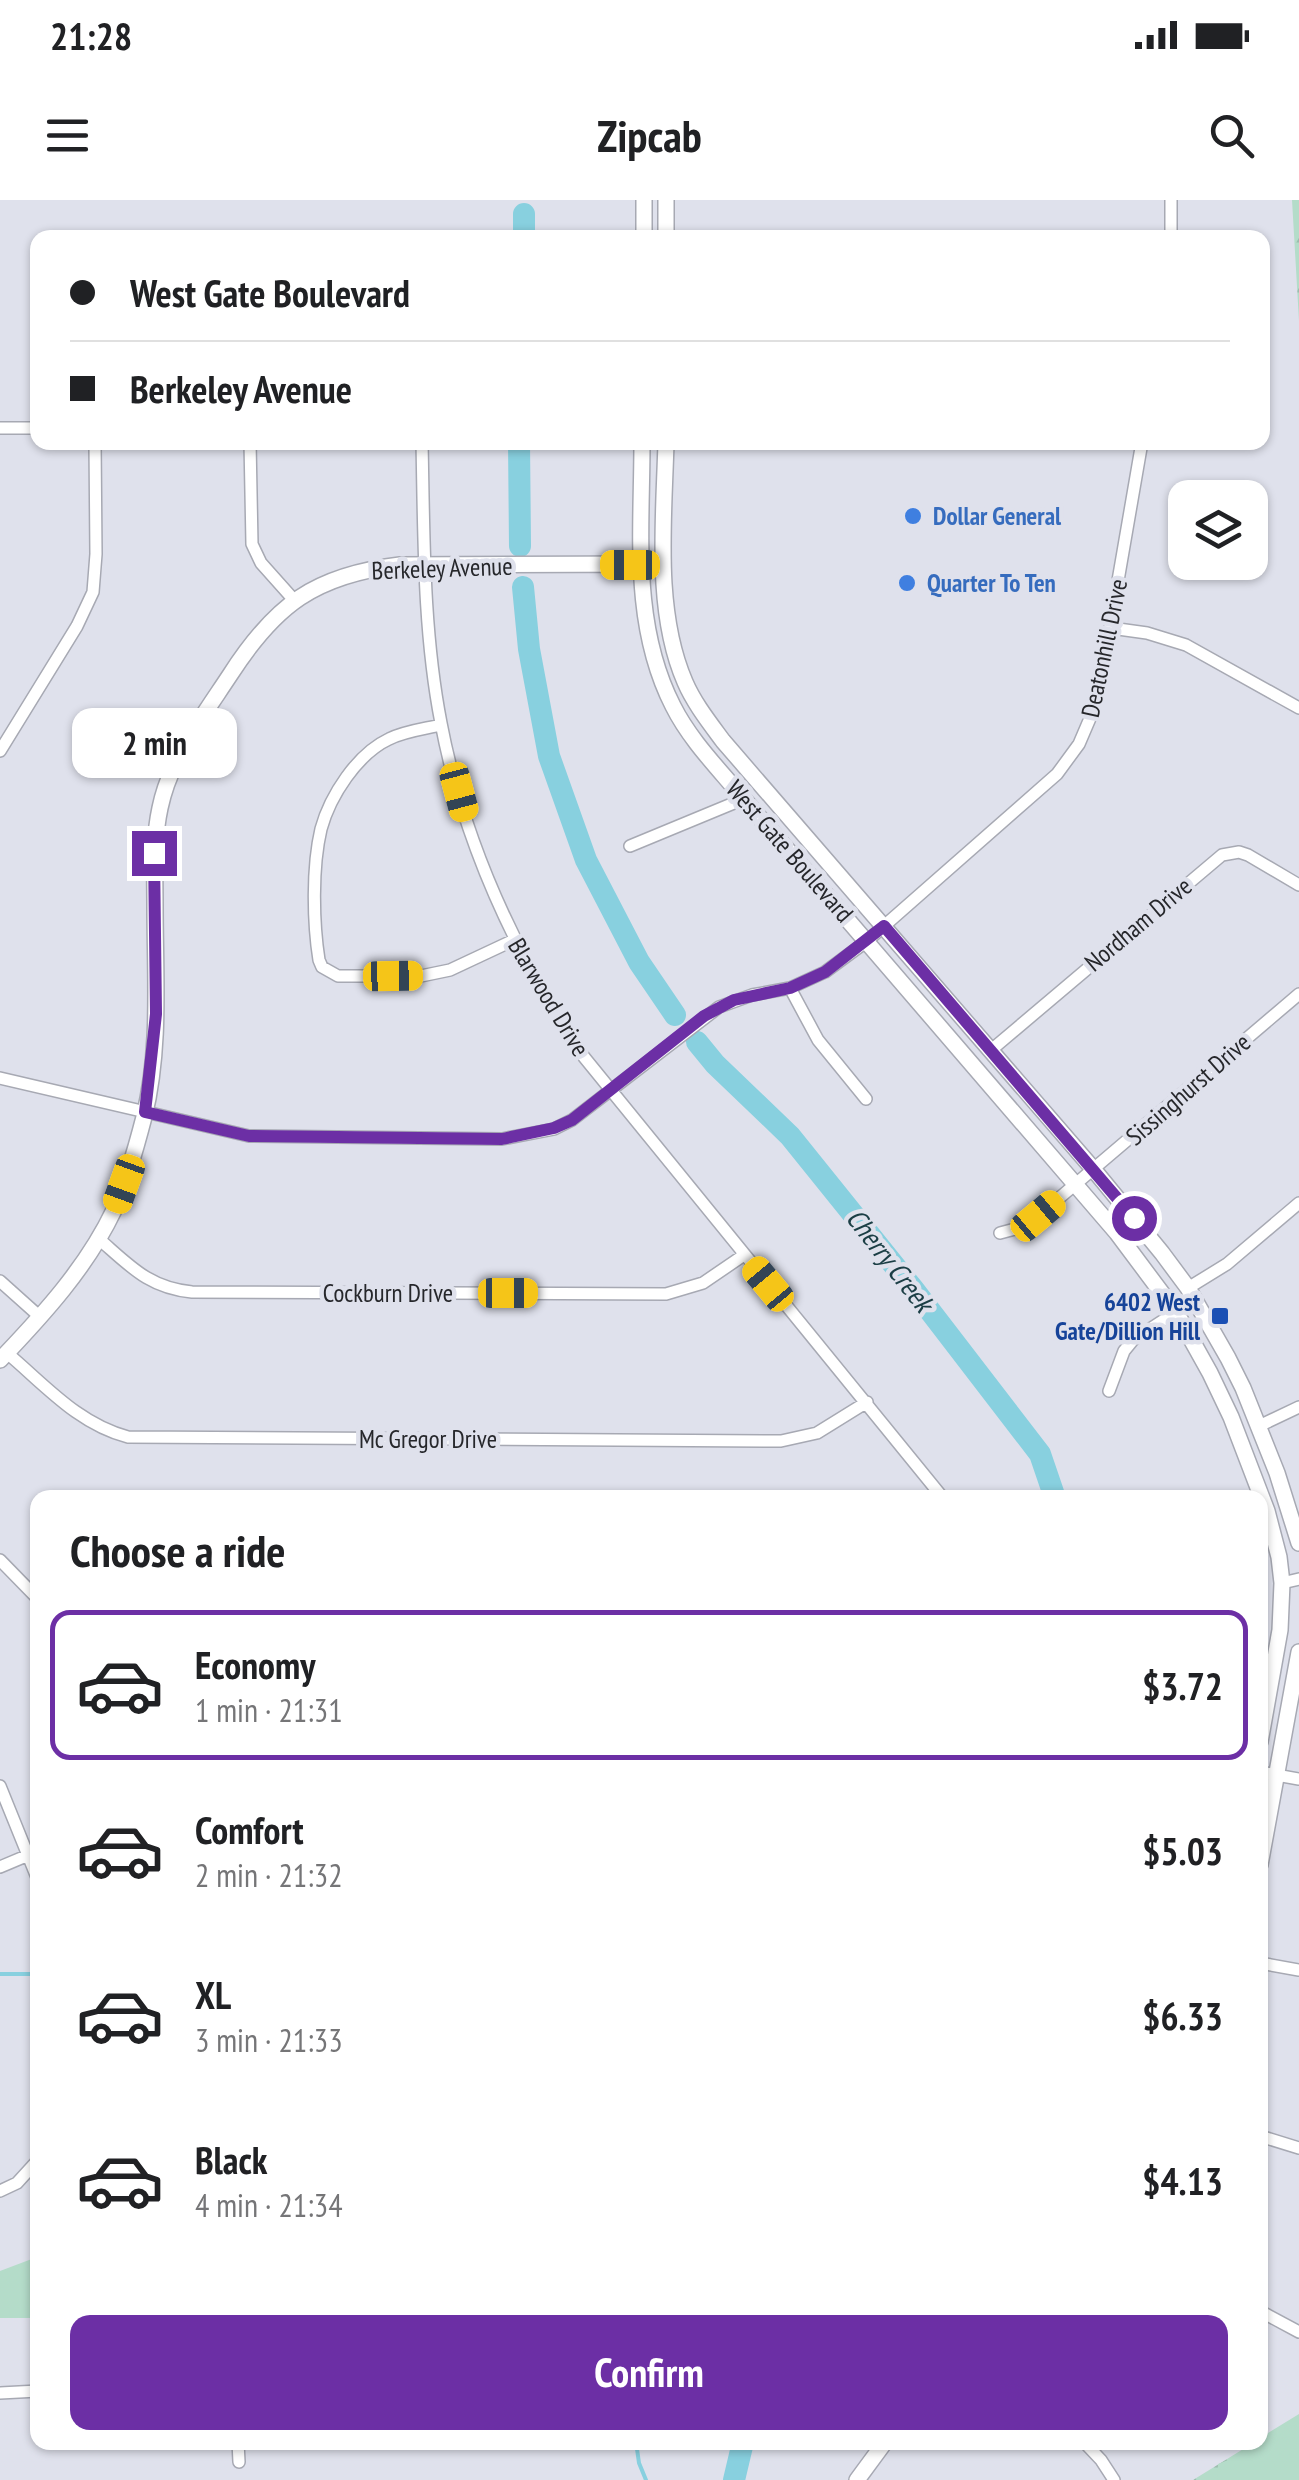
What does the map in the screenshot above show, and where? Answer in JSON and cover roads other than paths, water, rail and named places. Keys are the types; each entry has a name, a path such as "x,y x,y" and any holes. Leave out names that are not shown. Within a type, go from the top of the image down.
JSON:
{"main road":[{"path":"644,200 644,230"},
{"path":"666,200 666,230"},
{"name":"West Gate Boulevard","path":"642,450 644,616 650,646 673,707 742,797 1138,1259 1176,1312 1210,1373 1258,1490"},
{"name":"West Gate Boulevard","path":"666,450 664,564 672,644 686,684 703,714 1094,1170 1188,1288 1228,1358 1259,1426 1299,1543"},
{"name":"Berkeley Avenue","path":"3,1357 79,1270 119,1196 145,1112 155,1026 154,853 160,806 192,734 258,635 294,600 353,572 400,566 664,564"},
{"name":"West Gate Boulevard","path":"1268,1517 1291,1581 1268,1697"},
{"path":"1268,1798 1278,1775 1299,1652"},
{"path":"857,2480 879,2450"}],"street":[{"path":"1171,200 1171,230"},
{"path":"0,428 30,428"},
{"path":"0,751 77,626 93,592 96,450"},
{"path":"250,450 252,544 261,563 294,600"},
{"name":"Blarwood Drive","path":"422,450 425,566 441,725 468,825 514,940 567,1032 610,1091 938,1490"},
{"name":"Deatonhill Drive","path":"0,1078 249,1136 502,1139 554,1128 587,1110 719,1007 752,995 790,988 825,972 867,941 1043,788 1069,760 1097,702 1141,450"},
{"path":"1111,628 1147,633 1186,645 1299,708"},
{"path":"441,725 390,738 378,746 352,771 328,811 321,829 316,879 318,960 338,976 421,976 450,970 514,940"},
{"path":"630,846 734,804 742,797"},
{"name":"Nordham Drive","path":"990,1050 1222,855 1248,855 1299,885"},
{"path":"790,988 826,1052 866,1099"},
{"name":"Sissinghurst Drive","path":"1000,1233 1038,1216 1299,994"},
{"path":"1188,1288 1227,1264 1299,1203"},
{"name":"Cockburn Drive","path":"99,1239 145,1278 192,1292 666,1294 703,1283 744,1255"},
{"path":"0,1282 39,1316"},
{"path":"1109,1391 1124,1351 1133,1340 1176,1312"},
{"name":"Mc Gregor Drive","path":"3,1357 96,1426 128,1437 781,1441 817,1433 867,1402"},
{"path":"1259,1426 1299,1407"},
{"path":"0,1560 30,1591"},
{"path":"1268,1773 1299,1779"},
{"path":"0,1786 30,1848"},
{"path":"0,1867 30,1855"},
{"path":"1268,1964 1299,1970"},
{"path":"1268,2138 1299,2148"},
{"path":"0,2191 30,2170"},
{"path":"1268,2315 1299,2332"},
{"path":"0,2393 30,2391"},
{"path":"238,2450 239,2462"},
{"path":"1092,2450 1114,2480"}],"waterway":[{"name":"Cherry Creek","path":"524,214 524,230"},
{"name":"Cherry Creek","path":"519,450 520,546"},
{"name":"Cherry Creek","path":"523,587 529,649 549,756 586,860 639,962 675,1015"},
{"name":"Cherry Creek","path":"697,1042 790,1136 914,1290 1040,1454 1052,1490"},
{"path":"0,1974 30,1974"},
{"path":"637,2450 646,2480"},
{"name":"Cherry Creek","path":"734,2480 741,2450"}],"place":[{"name":"Dollar General","path":"913,516"},
{"name":"Quarter To Ten","path":"907,583"},
{"name":"6402 West Gate/Dillion Hill","path":"1220,1316"}]}
